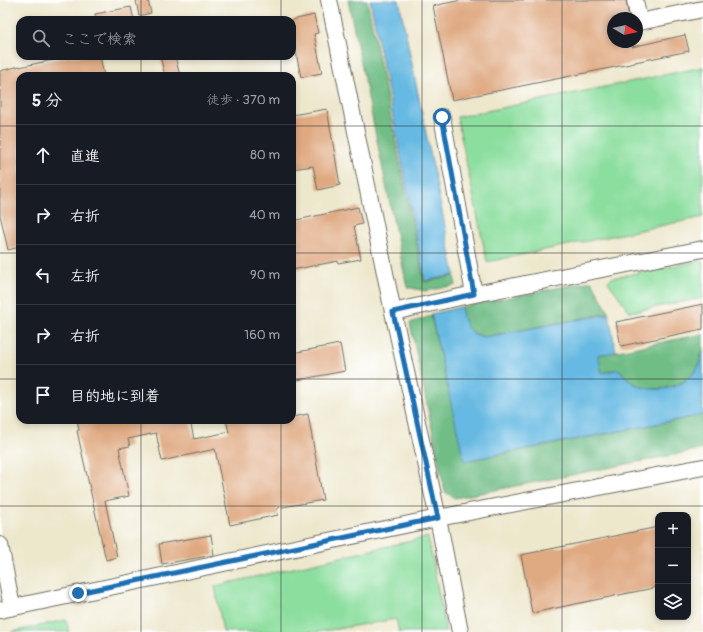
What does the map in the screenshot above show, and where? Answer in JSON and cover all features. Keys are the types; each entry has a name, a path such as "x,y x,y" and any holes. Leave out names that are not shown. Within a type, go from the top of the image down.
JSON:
{"street":[{"path":"329,0 393,312 438,518 460,632"},
{"path":"635,0 639,22 703,8"},
{"path":"442,117 467,296"},
{"path":"393,312 703,249"},
{"path":"0,545 6,609 438,518 703,467"}],"green space":[{"path":"348,0 367,0 424,282 454,276 456,285 425,291 407,287"},
{"path":"703,67 703,217 487,262 457,117"},
{"path":"699,261 703,262 703,298 630,312 608,282 611,278"},
{"path":"592,281 609,313 484,337 473,333 469,330 465,323 461,307"},
{"path":"431,316 465,461 703,415 703,449 455,498 445,492 410,323"},
{"path":"703,334 703,352 698,367 686,380 678,385 670,388 652,389 635,384 619,369 602,373 598,355"},
{"path":"428,537 446,632 399,632 396,619 319,632 223,632 215,586"},
{"path":"66,620 69,632 11,632"}],"water":[{"path":"370,0 399,0 455,275 425,281"},
{"path":"461,307 465,323 469,330 484,337 609,314 616,352 598,355 602,373 619,369 635,384 652,389 670,388 686,380 698,367 703,352 703,415 464,461 431,314"}],"building":[{"path":"136,0 148,0 151,13 139,16"},
{"path":"462,0 626,0 628,12 607,12 607,48 643,48 643,45 685,35 689,51 452,100 433,6"},
{"path":"131,7 133,16 95,16 95,14"},
{"path":"314,15 318,33 314,34 322,73 301,77 296,53 296,19"},
{"path":"52,60 101,60 103,72 16,72 16,248 8,250 0,215 0,71"},
{"path":"161,60 176,60 179,72 164,72"},
{"path":"327,109 340,185 318,190 313,166 296,168 296,114"},
{"path":"358,207 362,224 354,226 361,259 338,263 338,261 296,269 296,220"},
{"path":"703,304 703,329 621,346 616,322"},
{"path":"340,344 345,371 296,380 296,352"},
{"path":"308,414 323,500 277,508 278,515 230,525 215,449 162,461 156,433 128,439 130,446 119,448 129,496 105,501 117,557 106,560 77,431 79,430 78,424 191,424 194,439 229,432 227,424 296,424 296,416"},
{"path":"655,528 655,588 532,613 521,555"},
{"path":"211,535 214,555 162,564 159,544"}],"route":[{"path":"78,593 438,518 393,312 474,294 442,117"}]}
